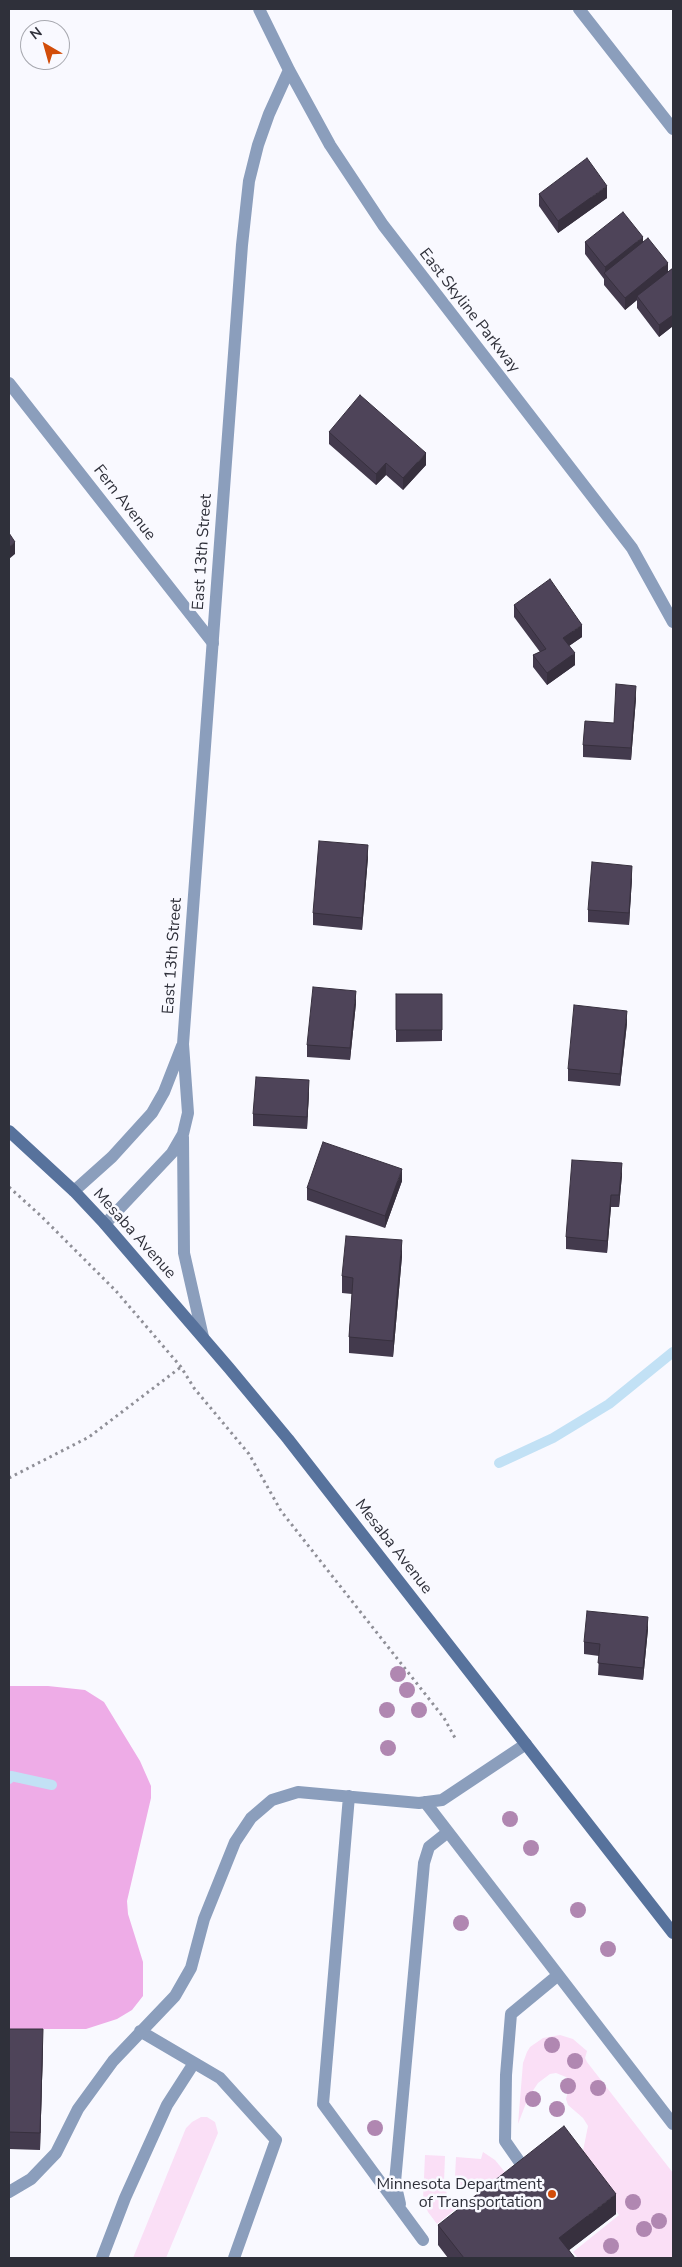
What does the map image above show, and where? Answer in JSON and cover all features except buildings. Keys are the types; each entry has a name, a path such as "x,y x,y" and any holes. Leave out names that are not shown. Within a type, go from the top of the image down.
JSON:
{"main road":[{"name":"Mesaba Avenue","path":"9,1130 74,1191 105,1224 288,1439 673,1933"}],"street":[{"name":"East Skyline Parkway","path":"259,9 289,70 330,145 383,225 632,548 673,622"},
{"path":"579,9 673,128"},
{"name":"East 13th Street","path":"105,1224 158,1170 172,1152 182,1134 188,1113 182,1044 242,245 248,190 261,137 289,70"},
{"name":"Fern Avenue","path":"9,383 213,642"},
{"name":"East 13th Street","path":"74,1191 112,1157 152,1113 164,1092 182,1044"},
{"path":"182,1134 184,1253 203,1337"},
{"path":"9,2192 31,2179 56,2153 78,2109 113,2061 175,1996 191,1968 204,1919 235,1842 251,1818 272,1800 298,1792 425,1802 442,1800 526,1744"},
{"path":"349,1796 323,2104 423,2240"},
{"path":"425,1802 557,1976 673,2124"},
{"path":"402,2209 395,2182 424,1862 428,1847 448,1832"},
{"path":"528,2174 505,2141 506,2075 510,2014 557,1976"},
{"path":"140,2031 220,2078 276,2140 234,2258"},
{"path":"102,2258 125,2198 167,2104 194,2063"}],"path":[{"path":"9,1187 41,1216 116,1291 181,1366 194,1388 249,1454 281,1510 444,1718 455,1738"},
{"path":"9,1478 89,1437 181,1366"}],"shaded area":[{"path":"9,1686 48,1686 85,1690 104,1702 140,1761 151,1786 151,1798 127,1901 128,1914 143,1962 143,1996 132,2010 117,2019 86,2029 9,2029"},
{"path":"560,2035 573,2039 587,2051 585,2058 587,2062 673,2173 673,2258 578,2258 573,2252 619,2215 580,2166 588,2126 583,2118 568,2105 566,2099 570,2083 566,2077 556,2073 550,2074 538,2083 528,2098 518,2124 523,2063 527,2052 530,2047 543,2038"},
{"path":"201,2117 207,2117 215,2122 218,2133 166,2258 133,2258 186,2128"},
{"path":"483,2152 495,2160 514,2183 484,2205 468,2183 458,2190 455,2177 456,2157 481,2159"},
{"path":"425,2155 445,2156 444,2182 447,2195 457,2208 437,2224 428,2212 423,2200"}],"waterway":[{"path":"499,1463 553,1438 609,1404 673,1352"},
{"path":"9,1779 11,1776 52,1785"}],"place":[{"name":"Minnesota Department of Transportation","path":"552,2194"}]}
